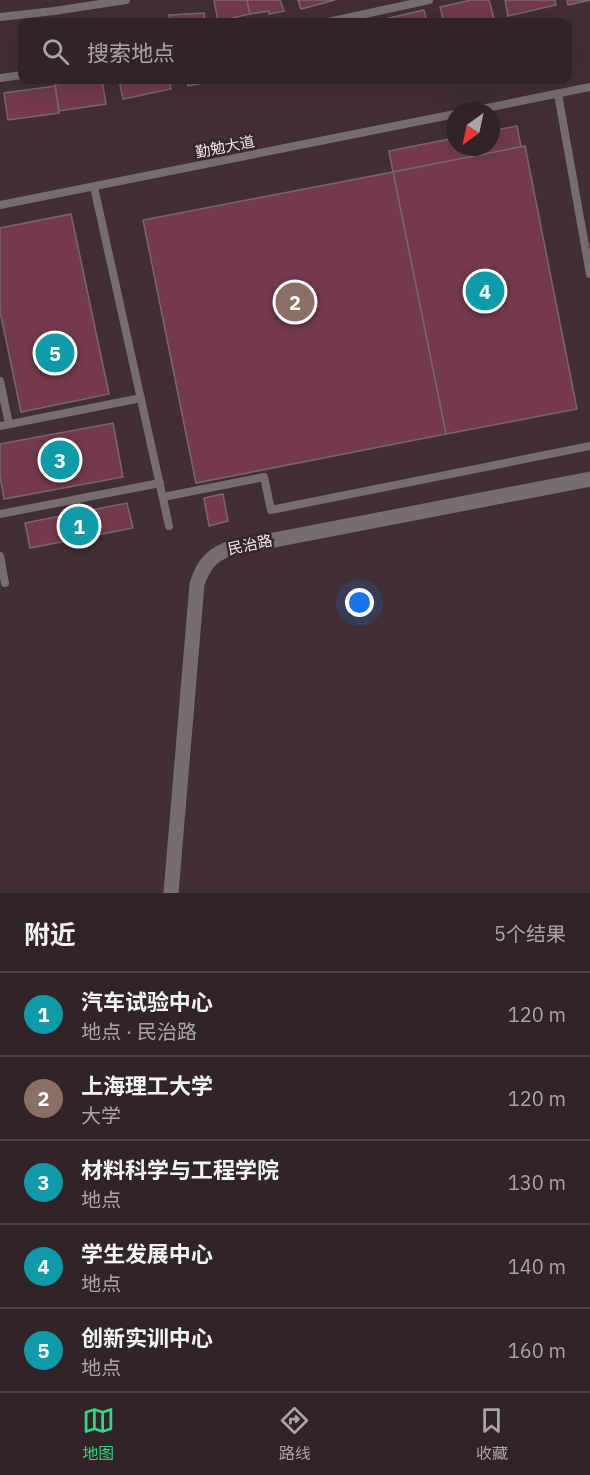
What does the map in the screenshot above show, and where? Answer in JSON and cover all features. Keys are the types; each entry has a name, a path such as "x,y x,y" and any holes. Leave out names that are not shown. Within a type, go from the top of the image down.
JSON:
{"street":[{"name":"民治路","path":"171,893 197,584 207,562 216,554 228,549 590,479"}],"lane":[{"path":"0,17 126,0"},
{"path":"346,18 429,0"},
{"path":"0,78 18,76"},
{"path":"500,105 590,87"},
{"path":"558,94 590,274"},
{"name":"勤勉大道","path":"0,205 446,116"},
{"path":"94,187 170,526"},
{"path":"0,381 9,424"},
{"path":"0,426 141,398"},
{"path":"163,497 264,477 271,510 590,446"},
{"path":"0,514 160,483"},
{"path":"0,556 5,583"}],"building":[{"path":"214,0 247,0 250,14 217,18"},
{"path":"247,0 280,0 284,11 250,14"},
{"path":"298,0 335,0 301,9"},
{"path":"471,0 489,0 494,18 443,18 440,7"},
{"path":"505,0 555,0 556,5 508,16"},
{"path":"567,0 590,0 568,5"},
{"path":"424,10 426,18 389,18"},
{"path":"204,13 205,18 169,18 169,15"},
{"path":"55,84 103,84 106,104 59,111"},
{"path":"120,84 170,84 171,89 123,99"},
{"path":"55,86 59,113 8,120 4,93"},
{"path":"517,126 521,147 500,151 500,129"},
{"path":"446,140 446,156 475,156 393,172 389,151"},
{"path":"525,146 577,409 446,434 393,172 474,156 500,156 500,151"},
{"path":"393,172 446,434 196,483 143,220"},
{"path":"71,214 109,394 21,412 0,311 0,228"},
{"path":"113,423 123,477 4,499 0,476 0,444"},
{"path":"223,494 228,521 209,526 204,498"},
{"path":"127,503 133,528 30,548 25,523"}],"place":[{"name":"学生发展中心","path":"485,291"},
{"name":"上海理工大学","path":"295,302"},
{"name":"创新实训中心","path":"55,353"},
{"name":"材料科学与工程学院","path":"60,460"},
{"name":"汽车试验中心","path":"79,526"}]}
